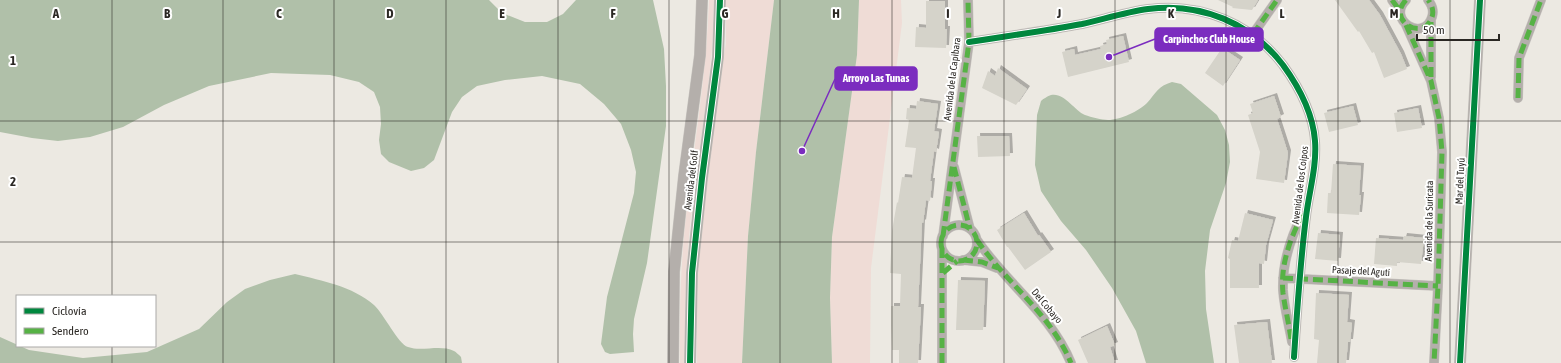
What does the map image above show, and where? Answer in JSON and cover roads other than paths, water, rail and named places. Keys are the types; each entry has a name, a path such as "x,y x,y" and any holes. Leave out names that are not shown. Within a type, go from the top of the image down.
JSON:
{"street":[{"path":"695,0 700,55"},
{"name":"Avenida del Golf","path":"673,363 674,264 700,55 702,0"},
{"name":"Avenida del Golf","path":"690,363 692,273 702,178 718,57 720,0"},
{"name":"Avenida de la Capibara","path":"942,363 943,273 941,240 943,236 969,42 968,0"},
{"path":"1253,34 1277,0"},
{"name":"Avenida de la Suricata","path":"1392,0 1400,11 1403,21 1406,24 1431,81 1439,118 1442,152 1434,363"},
{"path":"1400,11 1406,0"},
{"name":"Mar del Tuyú","path":"1460,363 1480,0"},
{"path":"1518,98 1519,58 1541,0"},
{"name":"Avenida de la Suricata","path":"1431,2 1433,16 1431,20 1431,81"},
{"name":"Avenida de los Coipos","path":"969,42 1082,24 1148,9 1188,8 1216,15 1253,34 1276,56 1290,74 1301,93 1308,110 1315,141 1314,162 1307,205 1299,279 1294,360"},
{"path":"1406,24 1415,29 1424,27 1431,20"},
{"name":"Avenida de la Capibara","path":"953,161 970,229 976,236 976,240"},
{"name":"Avenida de los Coipos","path":"1294,360 1283,292 1284,266 1294,231 1307,205"},
{"path":"943,236 945,232 955,226 960,225 970,229"},
{"path":"943,273 960,260 972,255 977,246 976,240"},
{"name":"Del Cobayo","path":"976,240 1048,322 1071,363"},
{"path":"942,249 948,257 960,260"},
{"name":"Del Cobayo","path":"960,260 982,262 999,268"},
{"name":"Pasaje del Agutí","path":"1283,278 1438,286"}],"place":[{"name":"Carpinchos Club House","path":"1109,57"},
{"name":"Arroyo Las Tunas","path":"802,151"}]}
